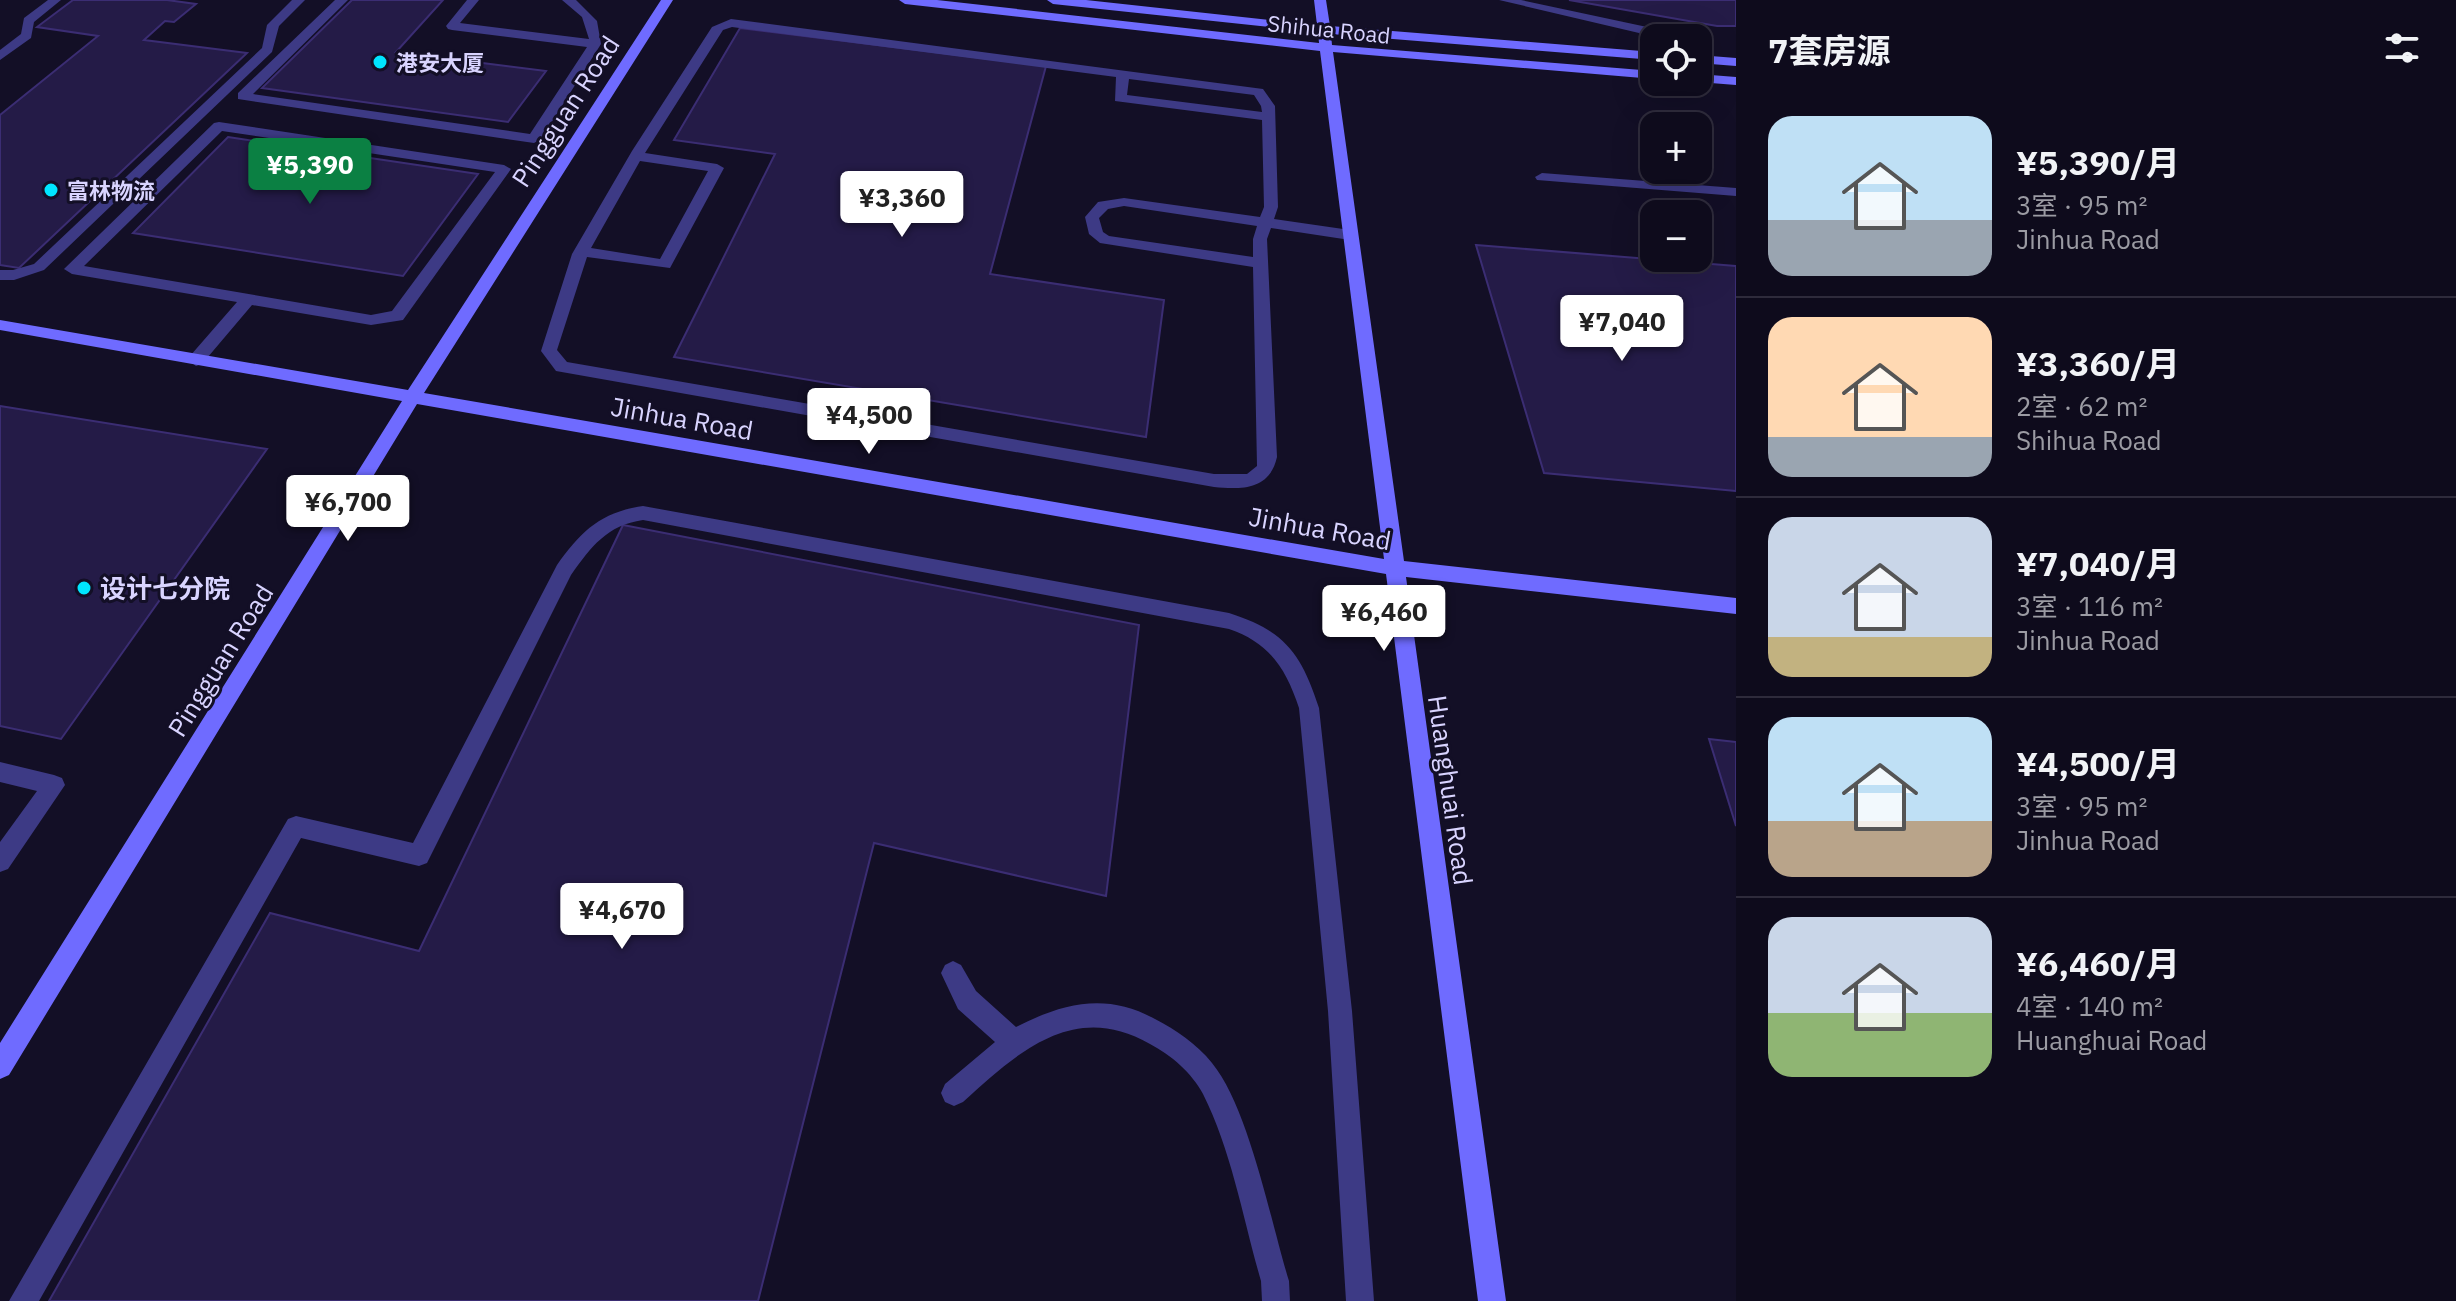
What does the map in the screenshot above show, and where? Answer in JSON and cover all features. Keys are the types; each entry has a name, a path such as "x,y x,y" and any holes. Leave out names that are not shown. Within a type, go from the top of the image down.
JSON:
{"street":[{"name":"Pingguan Road","path":"0,1066 412,398 667,0"},
{"name":"Shihua Road","path":"905,0 1324,39 1640,73"},
{"name":"Shihua Road","path":"1053,0 1324,39 1640,55"},
{"name":"Huanghuai Road","path":"1320,0 1492,1301"},
{"path":"1712,60 1736,62"},
{"path":"1712,79 1736,81"},
{"name":"Jinhua Road","path":"0,325 1395,568 1736,606"}],"lane":[{"path":"0,56 27,35 28,21 55,0"},
{"path":"0,275 14,275 39,267 268,49 273,25 299,0"},
{"path":"342,0 243,96 534,139 595,44 595,26 585,12 568,0"},
{"path":"473,0 452,26 595,44"},
{"path":"1505,0 1640,29"},
{"path":"725,24 1251,89 1266,101 1268,117 1271,207 1260,239 1268,466 1256,479 1243,482 1178,474 562,367 549,351 582,251 636,156 718,27 725,24"},
{"path":"1123,73 1120,98 1268,117"},
{"path":"219,126 504,169 397,316 371,320 248,299 72,269 219,126"},
{"path":"582,251 665,265 717,168 636,156"},
{"path":"1542,177 1736,192"},
{"path":"1262,263 1105,240 1096,234 1092,217 1103,205 1124,202 1350,235"},
{"path":"196,360 248,299"},
{"path":"23,1301 296,826 419,855 564,570 585,540 605,524 619,515 643,513 1229,621 1255,628 1276,642 1297,670 1309,708 1340,1011 1360,1301"},
{"path":"0,772 54,785 0,861"},
{"path":"953,973 967,1000 1013,1041"},
{"path":"954,1093 1013,1041 1042,1027 1097,1011 1150,1028 1182,1050 1209,1080 1229,1126 1275,1281 1276,1301"}],"building":[{"name":"富林物流","path":"73,0 167,0 196,4 174,22 165,21 144,40 247,53 19,268 0,265 0,115 98,36 37,27"},
{"name":"港安大厦","path":"352,0 443,0 396,52 546,71 508,122 262,88"},
{"path":"1569,0 1736,0 1736,26 1706,24"},
{"path":"740,28 1046,66 990,274 1164,300 1146,437 674,357 775,154 674,140"},
{"path":"228,137 478,174 403,276 133,233"},
{"path":"1476,245 1640,258 1640,272 1712,272 1712,264 1736,266 1736,491 1544,473"},
{"name":"设计七分院","path":"0,406 267,449 61,739 0,726"},
{"path":"623,525 1139,625 1106,896 874,843 758,1301 49,1301 270,913 419,951"},
{"path":"1709,739 1736,742 1736,826"}],"place":[{"name":"港安大厦","path":"380,62"},
{"name":"富林物流","path":"51,190"},
{"name":"设计七分院","path":"84,588"}]}
